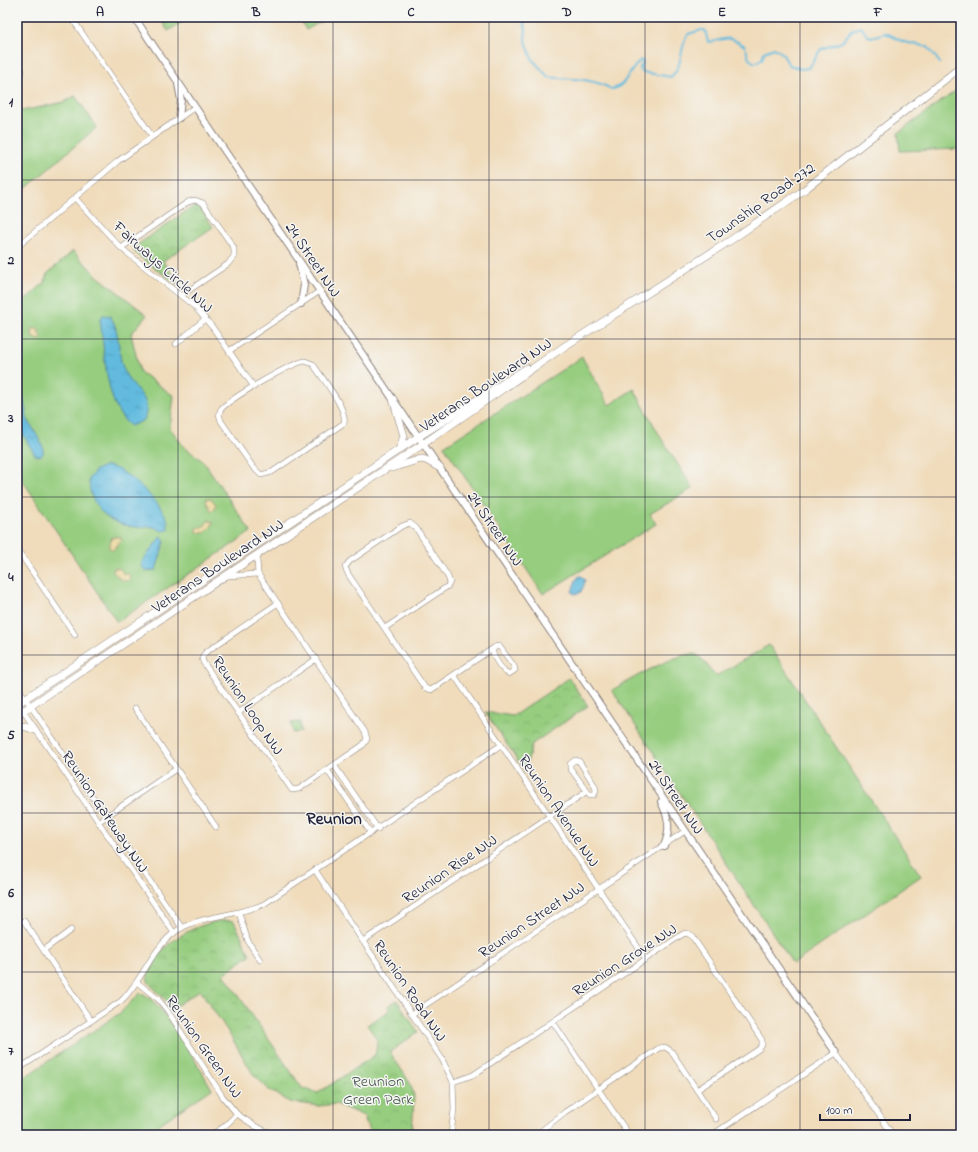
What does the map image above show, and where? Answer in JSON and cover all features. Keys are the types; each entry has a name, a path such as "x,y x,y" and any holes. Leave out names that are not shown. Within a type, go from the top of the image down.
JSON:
{"main road":[{"name":"Township Road 272","path":"565,346 730,240 804,190 961,67"},
{"name":"Veterans Boulevard NW","path":"17,703 26,699 418,437 506,380 565,346"},
{"name":"Veterans Boulevard NW","path":"20,713 423,444 565,346"},
{"path":"393,399 404,436 399,450"},
{"path":"374,476 416,459 426,460 440,468"},
{"path":"17,727 23,726 35,730"}],"street":[{"path":"71,17 152,136"},
{"name":"24 Street NW","path":"134,17 836,1053"},
{"path":"17,65 22,71 17,77"},
{"path":"177,80 181,100 179,118"},
{"path":"17,247 118,161 195,107"},
{"name":"Fairways Circle NW","path":"75,198 122,248 182,295 205,319 254,387"},
{"path":"122,248 188,202 196,200 203,203 234,248 234,256 228,264 182,295"},
{"path":"299,259 304,285 300,304"},
{"path":"229,351 320,291"},
{"path":"176,344 205,319"},
{"path":"309,362 313,364 342,408 345,418 344,423 272,472 261,475 253,467 220,418 221,409 224,406 254,387 296,363 309,362"},
{"path":"385,628 448,586 450,582 416,528 410,523 402,526 356,557 345,567 348,574 425,688 431,690 495,647 499,646 502,648 515,670 512,673 508,674 505,672 492,651 495,647"},
{"path":"17,549 76,635"},
{"path":"225,577 236,574 258,574 257,560 260,553"},
{"name":"Reunion Loop NW","path":"258,574 278,603 316,659 365,732 367,739 364,745 299,789 292,790 203,662 202,657 206,652 278,603"},
{"path":"238,713 316,659"},
{"name":"Reunion Avenue NW","path":"454,675 646,959"},
{"name":"Reunion Gateway NW","path":"17,686 182,928"},
{"name":"Reunion Gateway NW","path":"17,703 20,713 35,730 174,933"},
{"path":"135,708 216,827"},
{"path":"18,1067 121,1001 138,982 161,945 174,933 182,928 211,918 239,913 264,904 378,829 501,745"},
{"name":"Reunion Rise NW","path":"572,761 579,761 595,786 596,791 594,795 590,795 586,792 570,768 572,761"},
{"path":"334,765 378,829"},
{"path":"98,822 176,769"},
{"path":"327,770 371,833"},
{"path":"653,784 669,823 668,835 664,846"},
{"name":"Reunion Rise NW","path":"363,941 586,792"},
{"name":"Reunion Street NW","path":"412,1014 685,831"},
{"name":"Reunion Road NW","path":"315,870 442,1059 453,1082 454,1109 451,1135"},
{"path":"239,913 248,941 260,960"},
{"path":"24,921 91,1021"},
{"path":"44,950 71,930"},
{"name":"Reunion Grove NW","path":"453,1082 473,1075 682,934 687,933 692,936 762,1040 762,1045 759,1049 697,1090"},
{"name":"Reunion Green NW","path":"138,982 158,999 167,1010 223,1097 237,1114 255,1126 274,1135"},
{"path":"553,1022 629,1135"},
{"path":"536,1135 598,1089 659,1048 665,1047 670,1051 716,1119"},
{"path":"712,1135 836,1053 893,1135"},
{"path":"211,1135 225,1126 237,1114"}],"green space":[{"path":"159,17 190,17 168,31"},
{"path":"299,17 329,17 306,30"},
{"path":"961,87 961,149 900,151 898,133"},
{"path":"75,96 97,127 17,196 17,112 65,102"},
{"path":"194,206 199,207 213,227 163,261 179,286 136,254 134,249 137,245"},
{"path":"73,251 96,275 147,315 131,334 140,372 174,396 170,428 184,447 204,462 251,532 117,622 17,472 17,301 23,302 44,283 47,274"},
{"path":"582,357 609,405 634,389 661,438 693,488 650,514 656,524 543,594 444,446"},
{"path":"769,645 921,876 793,964 612,690 668,661 690,654 700,657 716,676"},
{"path":"569,678 588,706 532,744 525,771 485,712 513,716"},
{"path":"300,722 301,732 293,733 291,723"},
{"name":"Reunion Green Park","path":"223,920 234,921 250,955 224,974 302,1088 318,1093 375,1055 378,1040 367,1025 390,1010 388,1006 397,1000 418,1032 390,1052 410,1083 414,1095 412,1135 371,1135 365,1120 366,1117 336,1104 319,1106 290,1102 269,1090 253,1074 227,1030 200,990 173,1008 152,986 148,981 149,972 159,955 166,947 183,934 193,929 202,925"},
{"path":"140,993 148,997 158,1006 179,1035 212,1089 143,1135 17,1135 17,1082 120,1013"}],"sand":[{"path":"34,328 39,330 39,334 42,337 40,340 33,338 32,331"},
{"path":"207,498 212,499 216,505 213,511 210,509 206,501"},
{"path":"209,520 213,522 211,527 205,533 197,532 197,528 204,526"},
{"path":"112,537 120,537 122,540 113,550 109,548"},
{"path":"114,568 119,568 124,574 129,574 131,579 125,581 121,579 113,572"}],"water":[{"path":"103,315 110,316 114,323 118,336 122,366 146,405 144,420 131,426 116,408 108,381 100,320"},
{"path":"17,378 20,380 27,418 43,447 43,454 40,456 35,455 17,424"},
{"path":"105,466 121,471 147,492 161,508 166,517 168,522 168,530 162,531 151,526 135,527 116,522 109,518 96,506 92,498 89,479 96,470"},
{"path":"161,536 165,540 156,570 146,571 142,567 142,562"},
{"path":"580,575 585,580 583,588 580,593 574,594 572,592 576,580"}],"waterway":[{"path":"523,17 526,30 525,38 532,59 548,77 596,82 611,89 616,88 624,82 637,63 641,60 643,62 640,69 642,72 671,77 680,62 683,45 688,34 702,30 705,30 708,42 730,39 745,46 749,59 755,63 762,59 764,52 774,48 782,53 789,65 801,69 809,68 821,49 842,42 852,30 861,27 867,35 871,37 886,33 904,42 928,47 940,63"}],"district":[{"name":"Reunion","path":"334,818"}]}
